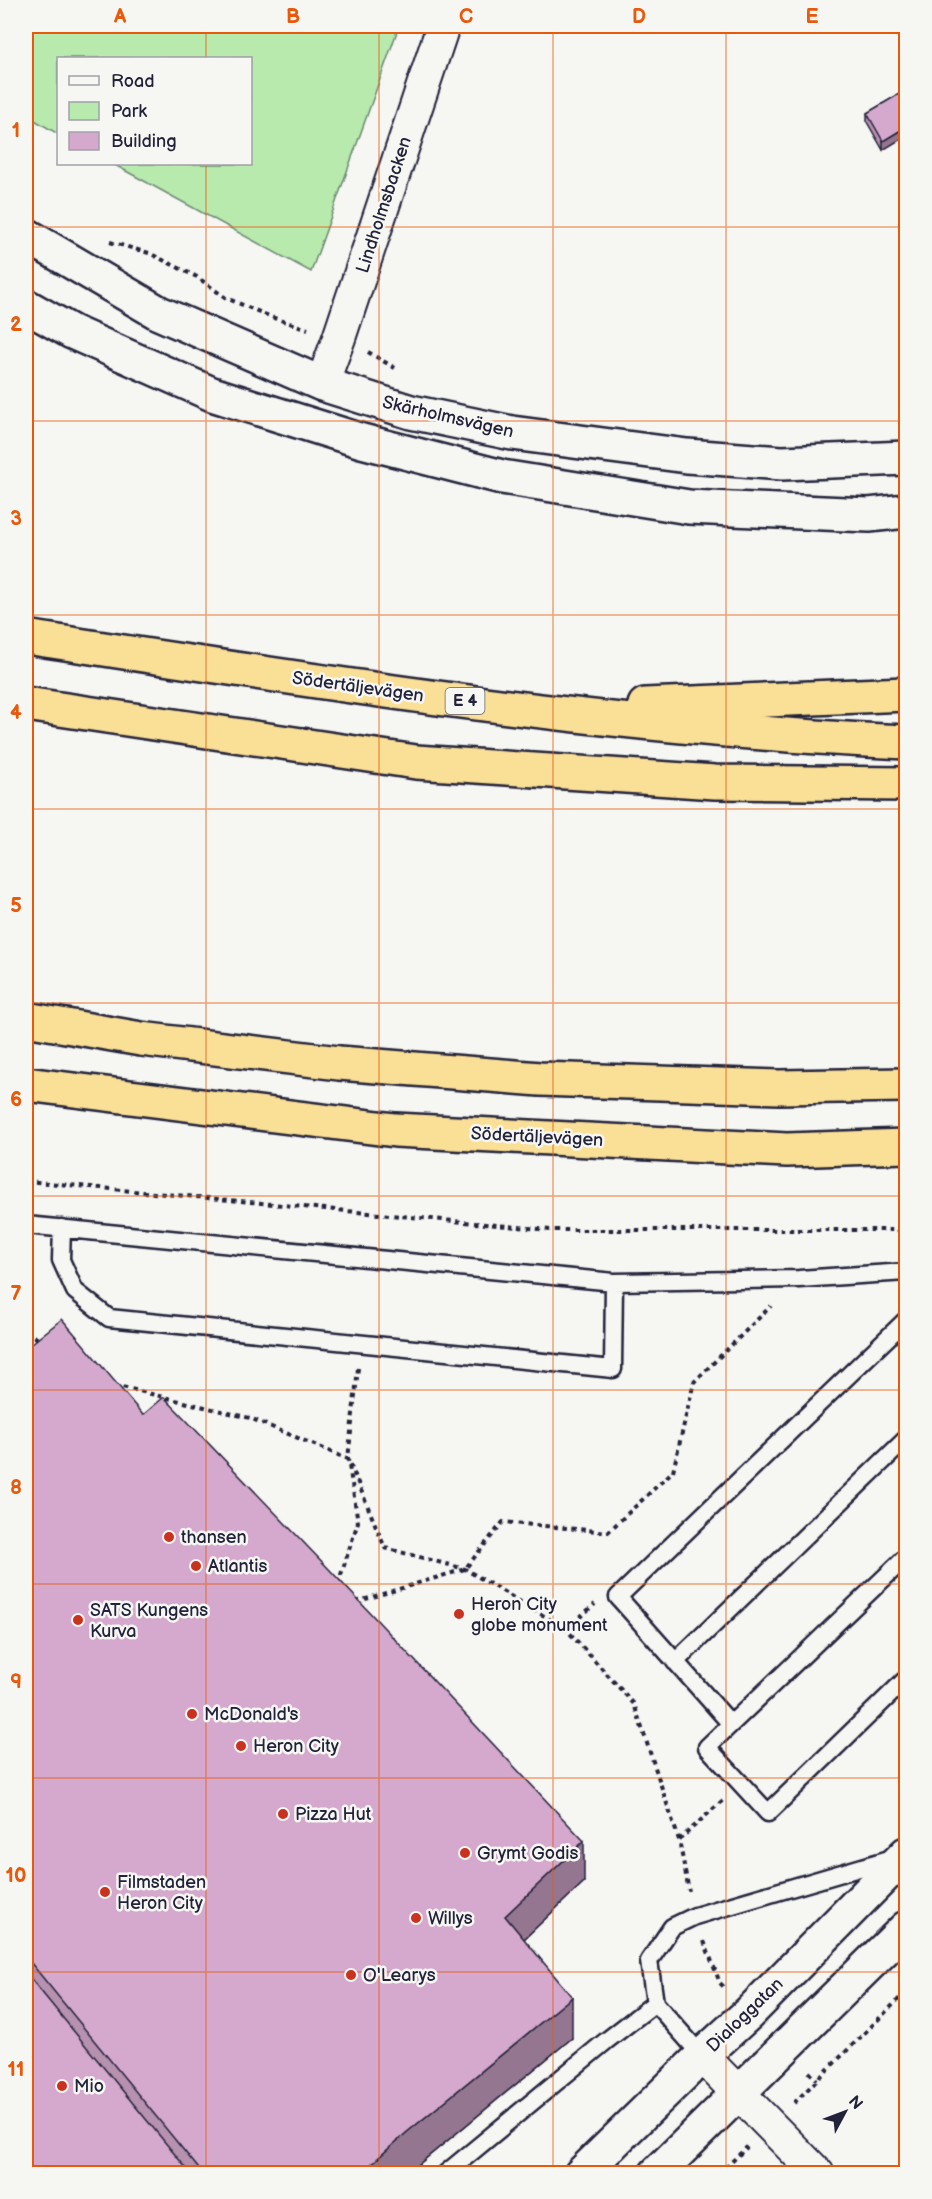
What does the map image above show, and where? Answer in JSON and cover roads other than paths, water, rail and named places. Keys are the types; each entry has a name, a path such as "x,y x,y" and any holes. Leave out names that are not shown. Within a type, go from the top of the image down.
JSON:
{"highway":[{"name":"Södertäljevägen","path":"26,637 255,673 534,710 668,724 906,742"},
{"path":"534,710 906,694"},
{"path":"26,704 416,762 715,782 906,784"},
{"path":"26,1018 141,1039 327,1062 540,1079 778,1087 906,1085"},
{"name":"Södertäljevägen","path":"26,1084 395,1130 787,1150 906,1146"}],"main road":[{"name":"Skärholmsvägen","path":"26,235 159,313 322,384 411,412 512,433 687,456 782,462 906,458"},
{"path":"26,306 72,332 212,394 381,446 502,477 689,507 869,515 906,511"},
{"path":"307,423 322,384"},
{"name":"Dialoggatan","path":"581,2174 749,2013 906,1854"},
{"path":"656,2174 906,1928"}],"street":[{"name":"Lindholmsbacken","path":"322,384 443,26"},
{"path":"702,2056 818,2174"}],"lane":[{"path":"26,1225 614,1282 799,1279 906,1272"},
{"path":"62,1227 61,1260 75,1291 109,1318 613,1368 614,1282"},
{"path":"730,1723 618,1597 906,1320"},
{"path":"675,1662 906,1439"},
{"path":"906,1557 707,1747 768,1813 906,1679"},
{"path":"702,2056 655,2003 650,1961 672,1927 695,1916 906,1854"},
{"path":"445,2174 655,2003"}],"place":[{"name":"thansen","path":"169,1537"},
{"name":"Atlantis","path":"196,1566"},
{"name":"Heron City globe monument","path":"459,1614"},
{"name":"SATS Kungens Kurva","path":"78,1620"},
{"name":"McDonald's","path":"192,1714"},
{"name":"Heron City","path":"241,1746"},
{"name":"Pizza Hut","path":"283,1814"},
{"name":"Grymt Godis","path":"465,1853"},
{"name":"Filmstaden Heron City","path":"105,1892"},
{"name":"Willys","path":"416,1918"},
{"name":"O'Learys","path":"351,1975"},
{"name":"Mio","path":"62,2086"}]}
